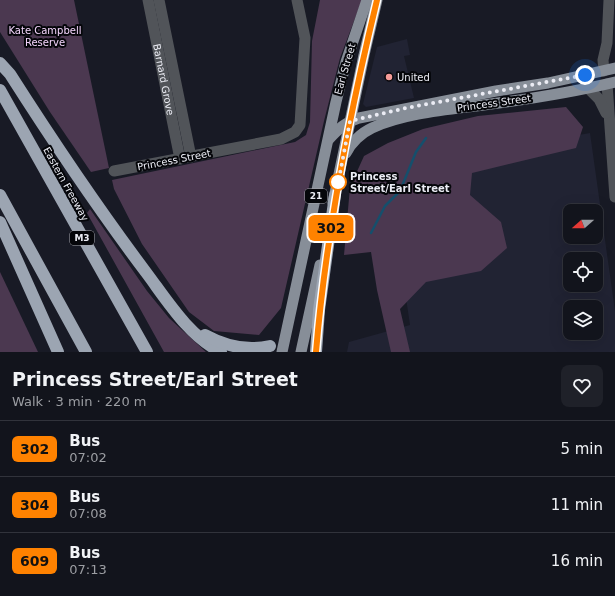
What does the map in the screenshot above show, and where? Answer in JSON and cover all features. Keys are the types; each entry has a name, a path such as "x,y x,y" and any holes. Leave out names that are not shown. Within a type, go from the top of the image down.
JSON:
{"highway":[{"path":"0,63 10,74 63,156 138,262 192,330 216,350 221,352"},
{"name":"Eastern Freeway","path":"0,90 147,352"},
{"path":"0,195 86,352"},
{"path":"316,352 319,310 335,195"},
{"path":"0,222 58,352"},
{"path":"179,315 212,339 225,344 239,348 258,348 270,346"}],"main road":[{"name":"Earl Street","path":"328,139 341,79 367,0"},
{"name":"Earl Street","path":"342,161 377,0"},
{"name":"Princess Street","path":"328,139 336,130 350,121 391,111 496,91 548,83 610,69"},
{"path":"610,69 613,86"},
{"name":"Princess Street","path":"342,161 353,142 362,134 370,128 394,120 437,111 550,96 588,88 613,86"},
{"name":"21","path":"282,352 328,139"},
{"name":"21","path":"301,352 342,161"},
{"path":"270,346 285,339"}],"street":[{"name":"Barnard Grove","path":"148,0 186,158"},
{"name":"Barnard Grove","path":"159,0 186,158"},
{"name":"Princess Street","path":"114,171 281,139 295,132 300,125 305,38 297,0"},
{"path":"609,0 607,43 603,60 610,69"},
{"path":"613,86 610,126 615,197"},
{"path":"588,88 599,99 605,108 610,126"}],"shaded area":[{"name":"United","path":"407,39 410,55 404,56 414,98 366,107 363,104 377,47"},
{"path":"590,133 600,204 563,204 563,244 603,244 603,226 615,311 615,352 347,352 349,342 410,325 387,169"}],"green space":[{"name":"Kate Campbell Reserve","path":"0,0 74,0 109,168 91,172 50,112 0,32"},
{"path":"320,0 362,0 340,58 281,308 259,335 214,331 189,312 142,244 114,189 112,180 295,142 306,135 310,122 312,41"},
{"path":"566,107 583,127 576,148 472,173 470,195 501,222 507,248 481,271 426,282 400,309 410,352 391,352 377,290 371,252 344,255 350,187 364,156 388,143 423,129 478,116"},
{"path":"90,209 147,291 169,318 206,352 164,352 87,213"},
{"path":"0,272 38,352 0,352"}],"waterway":[{"path":"371,233 385,206 400,191 416,152 426,138"}],"bus line":[{"name":"302","path":"316,352 319,310 335,195 377,0"}],"place":[{"name":"United","path":"389,77"},
{"name":"Princess Street/Earl Street","path":"338,182"}],"route":[{"path":"338,182 338,184 350,121 406,108 585,75"}]}
